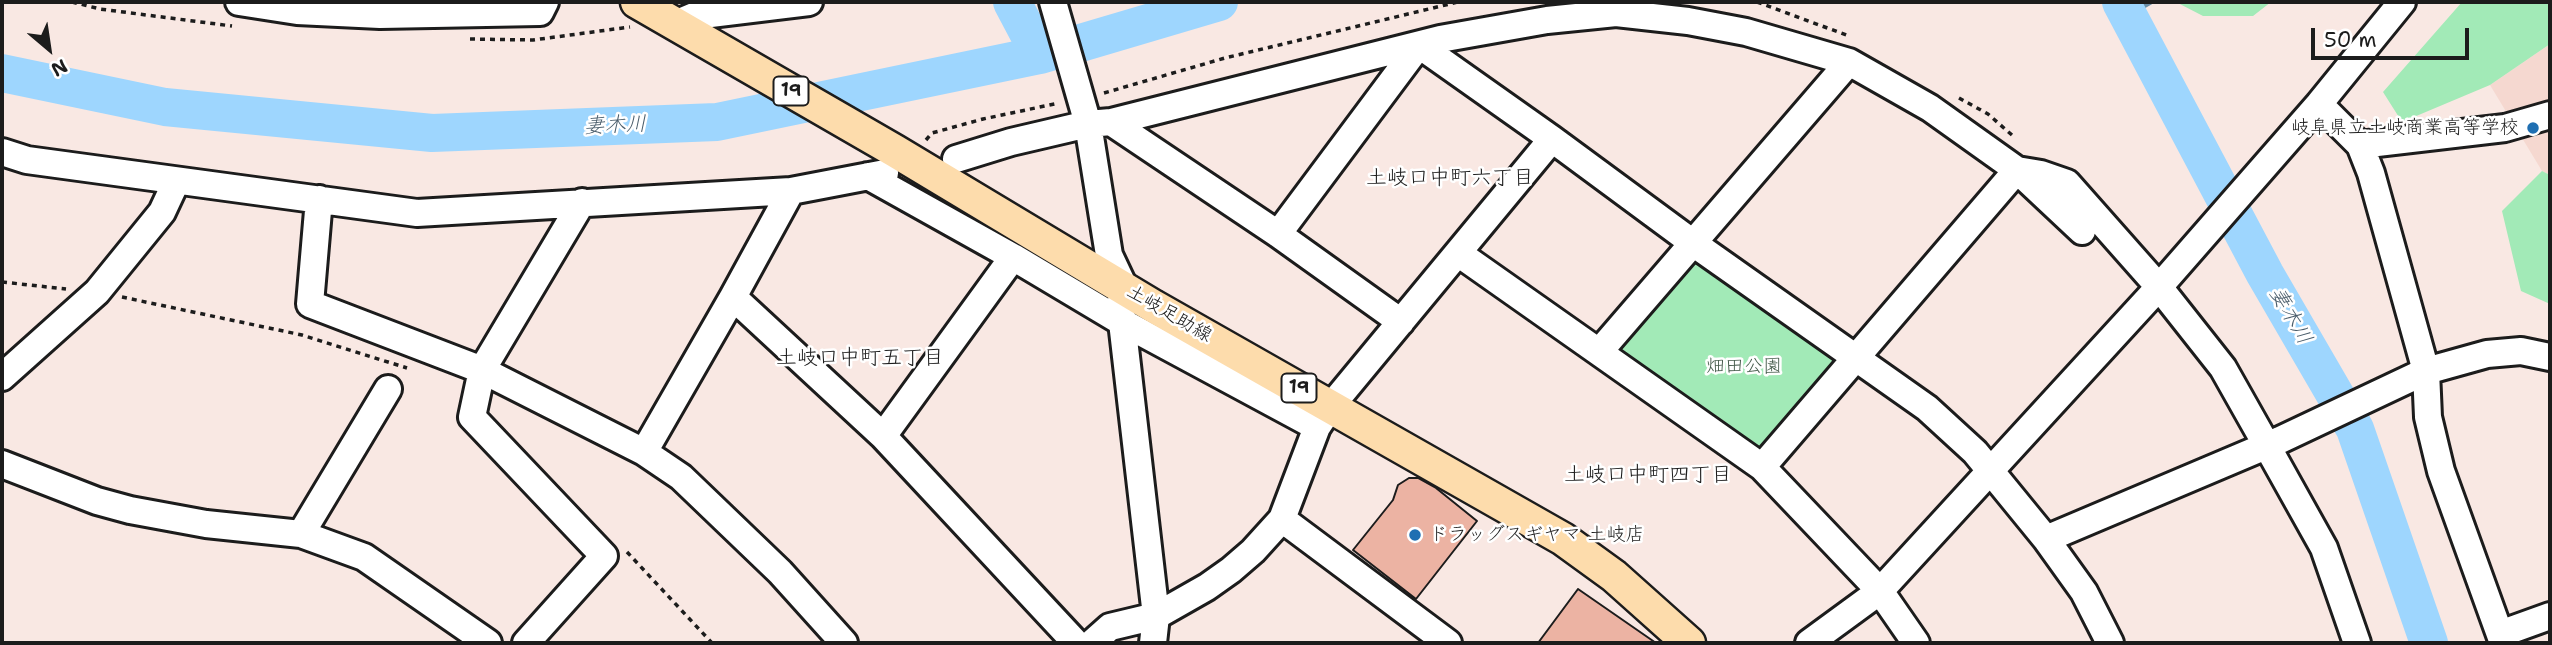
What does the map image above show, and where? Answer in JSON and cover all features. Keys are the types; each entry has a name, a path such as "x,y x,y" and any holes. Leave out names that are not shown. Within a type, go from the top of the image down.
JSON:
{"main road":[{"name":"土岐足助線","path":"637,2 891,162 1125,289 1324,417 1563,539 1614,576 1689,643"}],"street":[{"path":"239,2 297,10 380,15 540,12 545,2"},
{"path":"681,28 694,16 809,2"},
{"path":"1053,2 1080,99 1099,123 1278,234 1401,322"},
{"path":"1809,643 1880,592 2165,280 2319,104 2402,2"},
{"path":"956,159 1011,142 1419,45 1546,20 1616,13 1688,21 1746,32 1849,62 1930,108 2017,170 2082,230"},
{"path":"1419,45 1927,408 1975,452 2046,539 2084,592 2110,643"},
{"path":"1278,234 1419,45"},
{"path":"1599,352 1849,62"},
{"path":"2319,104 2360,145 2371,173 2416,376 2441,471 2501,639 2550,616"},
{"path":"2360,145 2505,128 2550,115"},
{"path":"1099,123 1109,255 1125,289 1121,301 1122,322 1156,616 1153,643"},
{"path":"1092,643 1110,627 1156,616 1207,587 1231,570 1282,519 1324,417 1552,139"},
{"path":"2,152 27,160 176,182 417,213 791,191 891,162 1013,257 1122,322 1324,417"},
{"path":"2017,170 2041,174 2067,183 2165,280 2273,443 2323,548 2357,643"},
{"path":"1762,467 2017,170"},
{"path":"2,377 97,292 162,212 176,182"},
{"path":"644,452 791,191"},
{"path":"318,199 310,304 482,370 644,452 681,477 780,572 844,643"},
{"path":"526,643 604,556 472,418 482,370 582,202"},
{"path":"1458,253 1762,467 1880,592 1916,643"},
{"path":"884,436 1013,257"},
{"path":"733,297 884,436 1076,643"},
{"path":"2046,539 2273,443 2416,376 2487,354 2521,351 2550,357"},
{"path":"301,534 388,389"},
{"path":"2,464 97,501 130,510 206,524 301,534 364,556 488,643"},
{"path":"1282,519 1448,643"}],"path":[{"path":"891,162 932,134 984,119 1080,99 1238,54 1458,2"}],"shaded area":[{"name":"岐阜県立土岐商業高等学校","path":"2550,44 2550,175 2542,171 2490,85"}],"green space":[{"path":"2176,2 2271,2 2253,16 2203,16"},
{"path":"2462,2 2550,2 2550,44 2490,85 2402,122 2383,92"},
{"path":"2542,171 2550,175 2550,304 2521,291 2502,211"},
{"name":"畑田公園","path":"1690,258 1698,259 1840,359 1766,453 1754,451 1619,352 1618,343"}],"building":[{"name":"ドラッグスギヤマ 土岐店","path":"1409,478 1418,478 1436,488 1477,521 1416,599 1353,550 1393,500 1398,485"},
{"path":"1578,589 1656,643 1538,643"}],"waterway":[{"path":"1012,2 1040,55"},
{"name":"妻木川","path":"2,73 165,107 432,133 717,122 1040,55 1219,2"},
{"name":"妻木川","path":"2121,2 2265,274 2355,429 2429,643"},
{"path":"2127,15 2150,2"}],"place":[{"name":"岐阜県立土岐商業高等学校","path":"2533,128"},
{"name":"ドラッグスギヤマ 土岐店","path":"1415,535"}],"district":[{"name":"土岐口中町六丁目","path":"1450,179"},
{"name":"土岐口中町五丁目","path":"860,359"},
{"name":"土岐口中町四丁目","path":"1648,476"}]}
